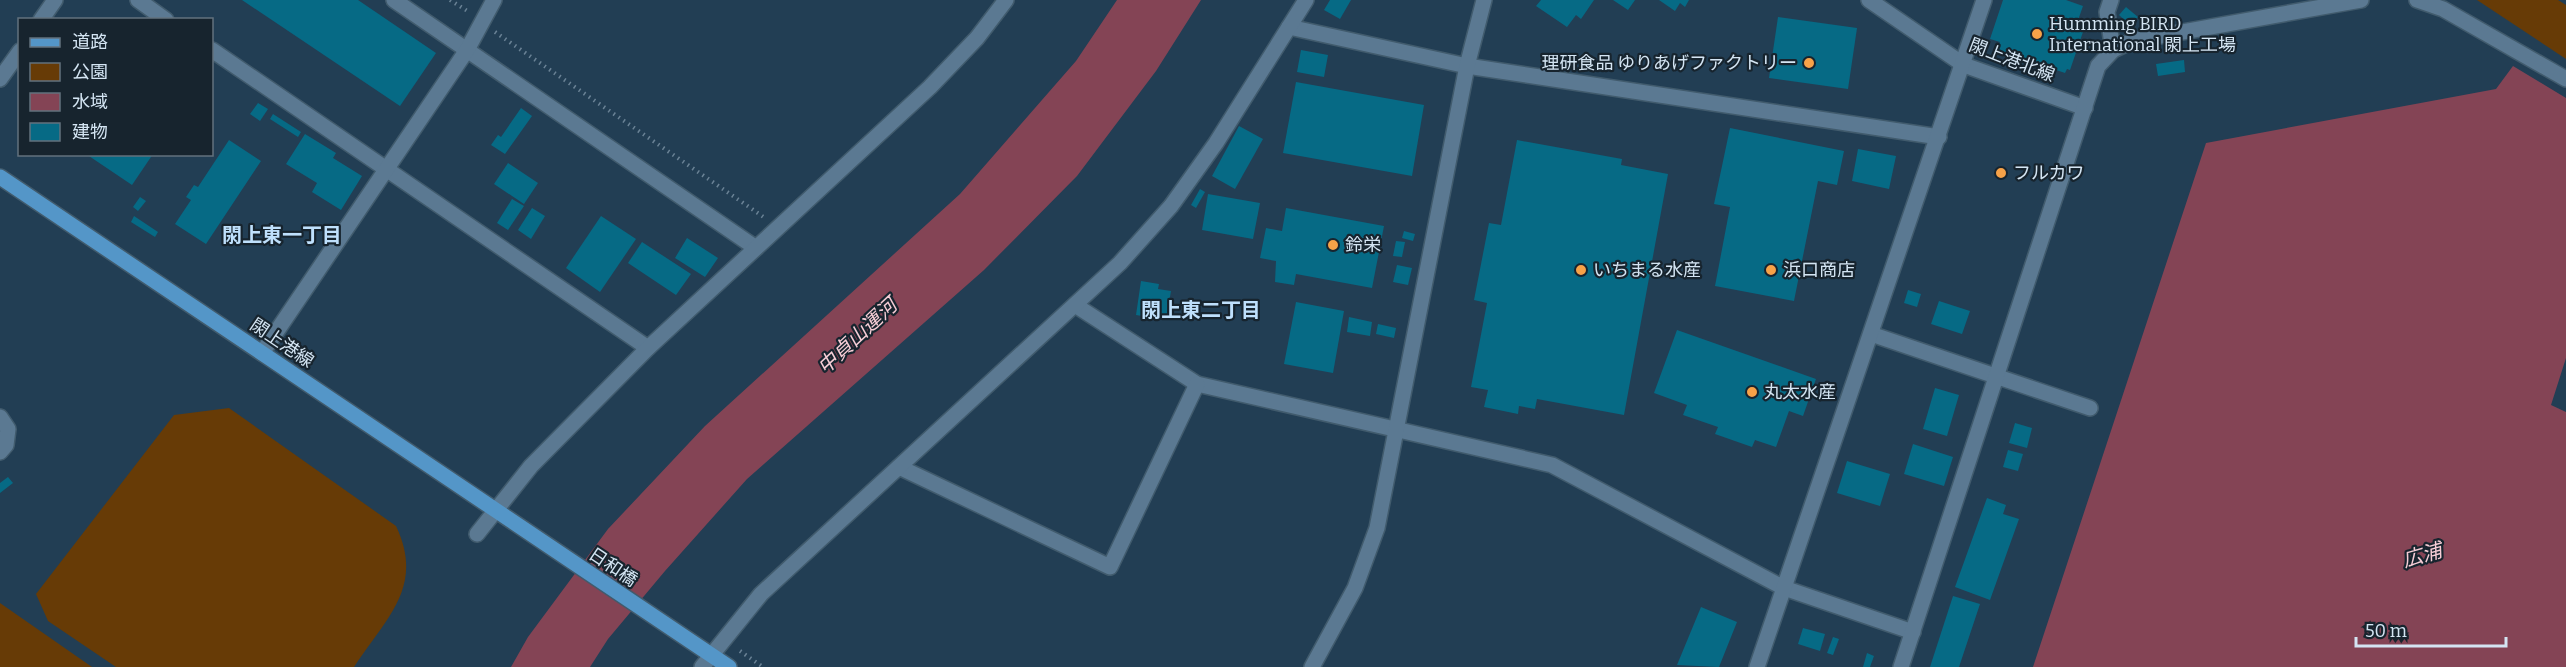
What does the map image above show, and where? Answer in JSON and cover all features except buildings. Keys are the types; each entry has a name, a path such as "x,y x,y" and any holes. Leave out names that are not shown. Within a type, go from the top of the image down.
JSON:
{"main road":[{"name":"閖上港線","path":"0,177 541,543"},
{"name":"日和橋","path":"541,543 663,624 706,661"},
{"path":"706,661 729,667"}],"street":[{"path":"42,18 55,0"},
{"path":"138,0 163,18"},
{"path":"394,0 756,248"},
{"path":"262,353 467,50 494,0"},
{"path":"477,534 531,466 648,348 930,87 977,38 1006,0"},
{"path":"706,661 761,594 1120,263 1171,206 1216,143 1306,0"},
{"path":"1312,667 1355,588 1374,538 1397,431 1467,66 1484,0"},
{"name":"閖上港北線","path":"1869,0 1964,65 2085,108"},
{"path":"1757,667 1964,65 1984,0"},
{"path":"2111,0 2107,12 2113,50"},
{"path":"1901,667 2098,66 2113,50 2132,41 2361,0"},
{"path":"2417,0 2443,9 2566,79"},
{"path":"1289,27 1467,66 1939,137"},
{"path":"213,51 648,348"},
{"path":"0,79 18,54"},
{"path":"1075,305 1197,384 1552,465 1784,588 1913,633"},
{"path":"1871,334 2090,408"},
{"path":"899,467 1110,567 1197,384"},
{"path":"0,417 6,425 8,435 5,447 0,452"}],"path":[{"path":"450,0 472,15"},
{"path":"492,29 779,227"},
{"path":"740,651 763,667"}],"green space":[{"path":"2477,0 2558,0 2566,5 2566,59"},
{"path":"229,408 396,526 404,548 406,567 404,584 389,617 354,667 116,667 48,621 36,594 174,415"},
{"path":"0,603 92,667 0,667"}],"water":[{"name":"中貞山運河","path":"1117,0 1201,0 1156,71 1077,176 984,270 747,479 608,639 590,667 511,667 528,637 608,529 705,426 960,194 1076,61"},
{"name":"広浦","path":"2513,66 2566,98 2566,358 2551,405 2566,412 2566,667 2033,667 2206,143 2496,89"}],"place":[{"name":"Humming BIRD International 閖上工場","path":"2037,34"},
{"name":"理研食品 ゆりあげファクトリー","path":"1809,63"},
{"name":"フルカワ","path":"2001,173"},
{"name":"鈴栄","path":"1333,245"},
{"name":"いちまる水産","path":"1581,270"},
{"name":"浜口商店","path":"1771,270"},
{"name":"丸太水産","path":"1752,392"}],"district":[{"name":"閖上東一丁目","path":"282,235"},
{"name":"閖上東二丁目","path":"1201,310"}]}
